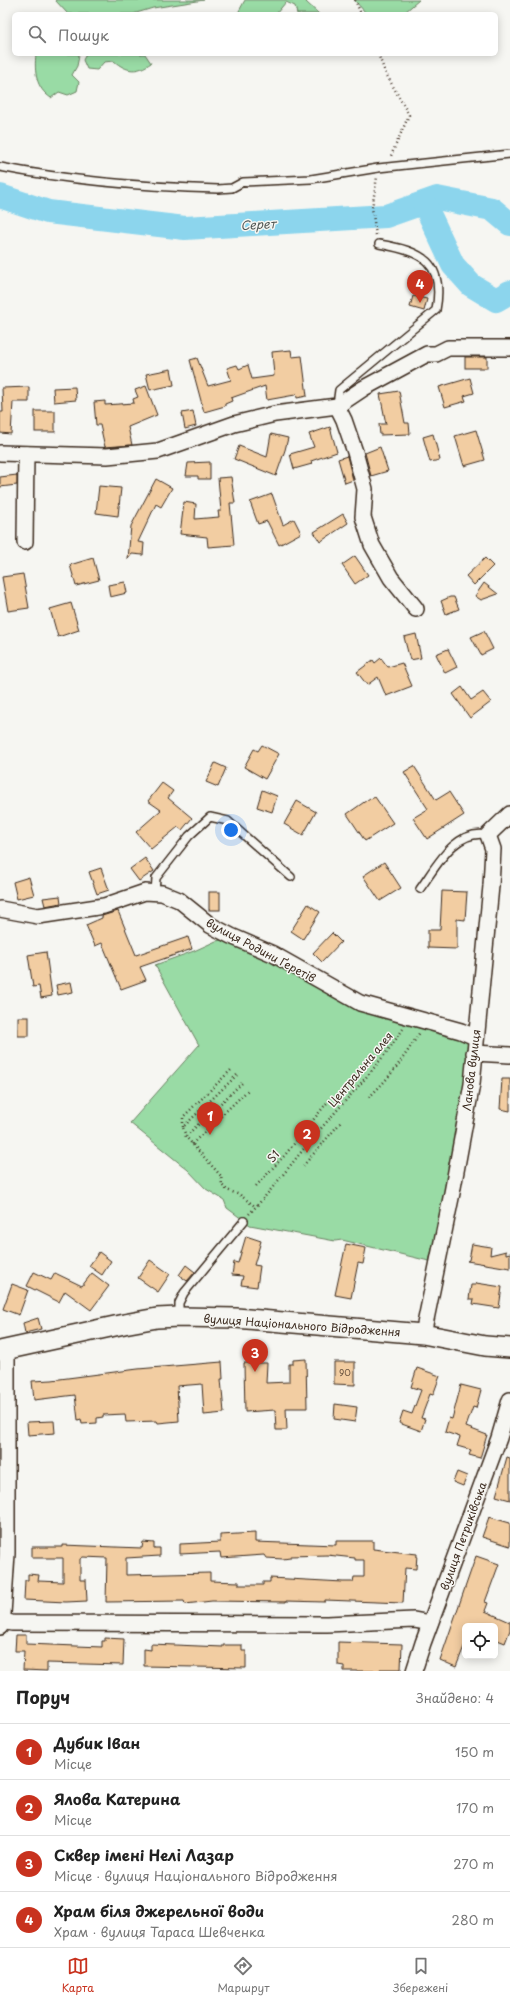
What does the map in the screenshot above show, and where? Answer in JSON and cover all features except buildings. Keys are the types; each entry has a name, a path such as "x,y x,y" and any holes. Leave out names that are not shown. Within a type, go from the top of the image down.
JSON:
{"street":[{"path":"0,454 107,456 158,451 234,424 275,414 337,406 364,388 428,354 436,354 448,348 510,348"},
{"path":"337,406 344,420 355,452 365,489 363,517 372,545 391,578 416,609"},
{"path":"25,542 26,454"},
{"path":"488,834 510,814"},
{"name":"Ланова вулиця","path":"423,1334 452,1193 472,1084 475,1037 491,886 493,849 488,834"},
{"name":"вулиця Родини Ґеретів","path":"0,909 38,916 104,906 145,892 162,893 180,900 210,925 231,936 273,954 360,1003 408,1018 461,1031 475,1037"},
{"path":"474,1053 505,1056 510,1055"},
{"name":"вулиця Національного Відродження","path":"3,1350 124,1324 157,1318 179,1317 236,1318 423,1334 485,1346 510,1348"},
{"path":"3,1350 6,1554 1,1624 327,1624 414,1620 430,1623"},
{"name":"вулиця Петриківська","path":"414,1671 430,1623 499,1438 510,1400"}],"lane":[{"path":"0,167 46,176 105,182 218,189 232,188 242,182 311,179 378,168 510,154"},
{"path":"337,406 339,390 436,310 439,283 432,267 420,257 408,250 379,244"},
{"path":"155,893 156,878 189,836 210,817 228,821 291,876"},
{"path":"420,889 450,849 459,840 480,833 488,834"},
{"path":"179,1317 179,1303 184,1293 244,1221"}],"path":[{"path":"355,0 360,12"},
{"path":"376,234 372,208 378,168 389,161 392,151 409,115 385,72 379,56"},
{"name":"Центральна алея","path":"244,1221 391,1047 407,1023 408,1018"},
{"path":"369,1097 382,1085 405,1056 420,1032"},
{"path":"232,1069 183,1117 184,1127 186,1137 220,1176 222,1185 227,1190 240,1195 256,1207"},
{"path":"184,1127 237,1075"},
{"path":"186,1137 243,1082"},
{"path":"192,1144 248,1090"},
{"name":"S1","path":"256,1186 285,1155 330,1099"},
{"path":"303,1166 341,1122"}],"green space":[{"path":"55,0 204,0 153,8 140,12 66,12"},
{"path":"245,0 308,0 306,2 317,12 296,12 295,6 286,2 278,12 239,12"},
{"path":"354,0 419,0 405,12 365,12"},
{"path":"36,56 79,56 77,66 72,75 79,82 77,91 68,95 59,92 51,98 39,84 35,67"},
{"path":"85,56 146,56 151,63 137,70 132,70 119,65 114,61 104,62 97,70 87,69 83,60"},
{"path":"227,939 467,1041 468,1064 447,1183 429,1261 342,1240 335,1241 250,1225 227,1208 224,1200 206,1189 188,1170 130,1123 199,1045 155,965 194,951 216,941"}],"waterway":[{"name":"Серет","path":"0,196 48,212 185,228 386,216 437,198 492,209 510,224"},
{"path":"424,203 453,265 471,285 496,300 510,292"}],"place":[{"name":"Храм біля джерельної води","path":"420,303"},
{"name":"Дубик Іван","path":"210,1135"},
{"name":"Ялова Катерина","path":"307,1153"},
{"name":"Сквер імені Нелі Лазар","path":"255,1372"}]}
